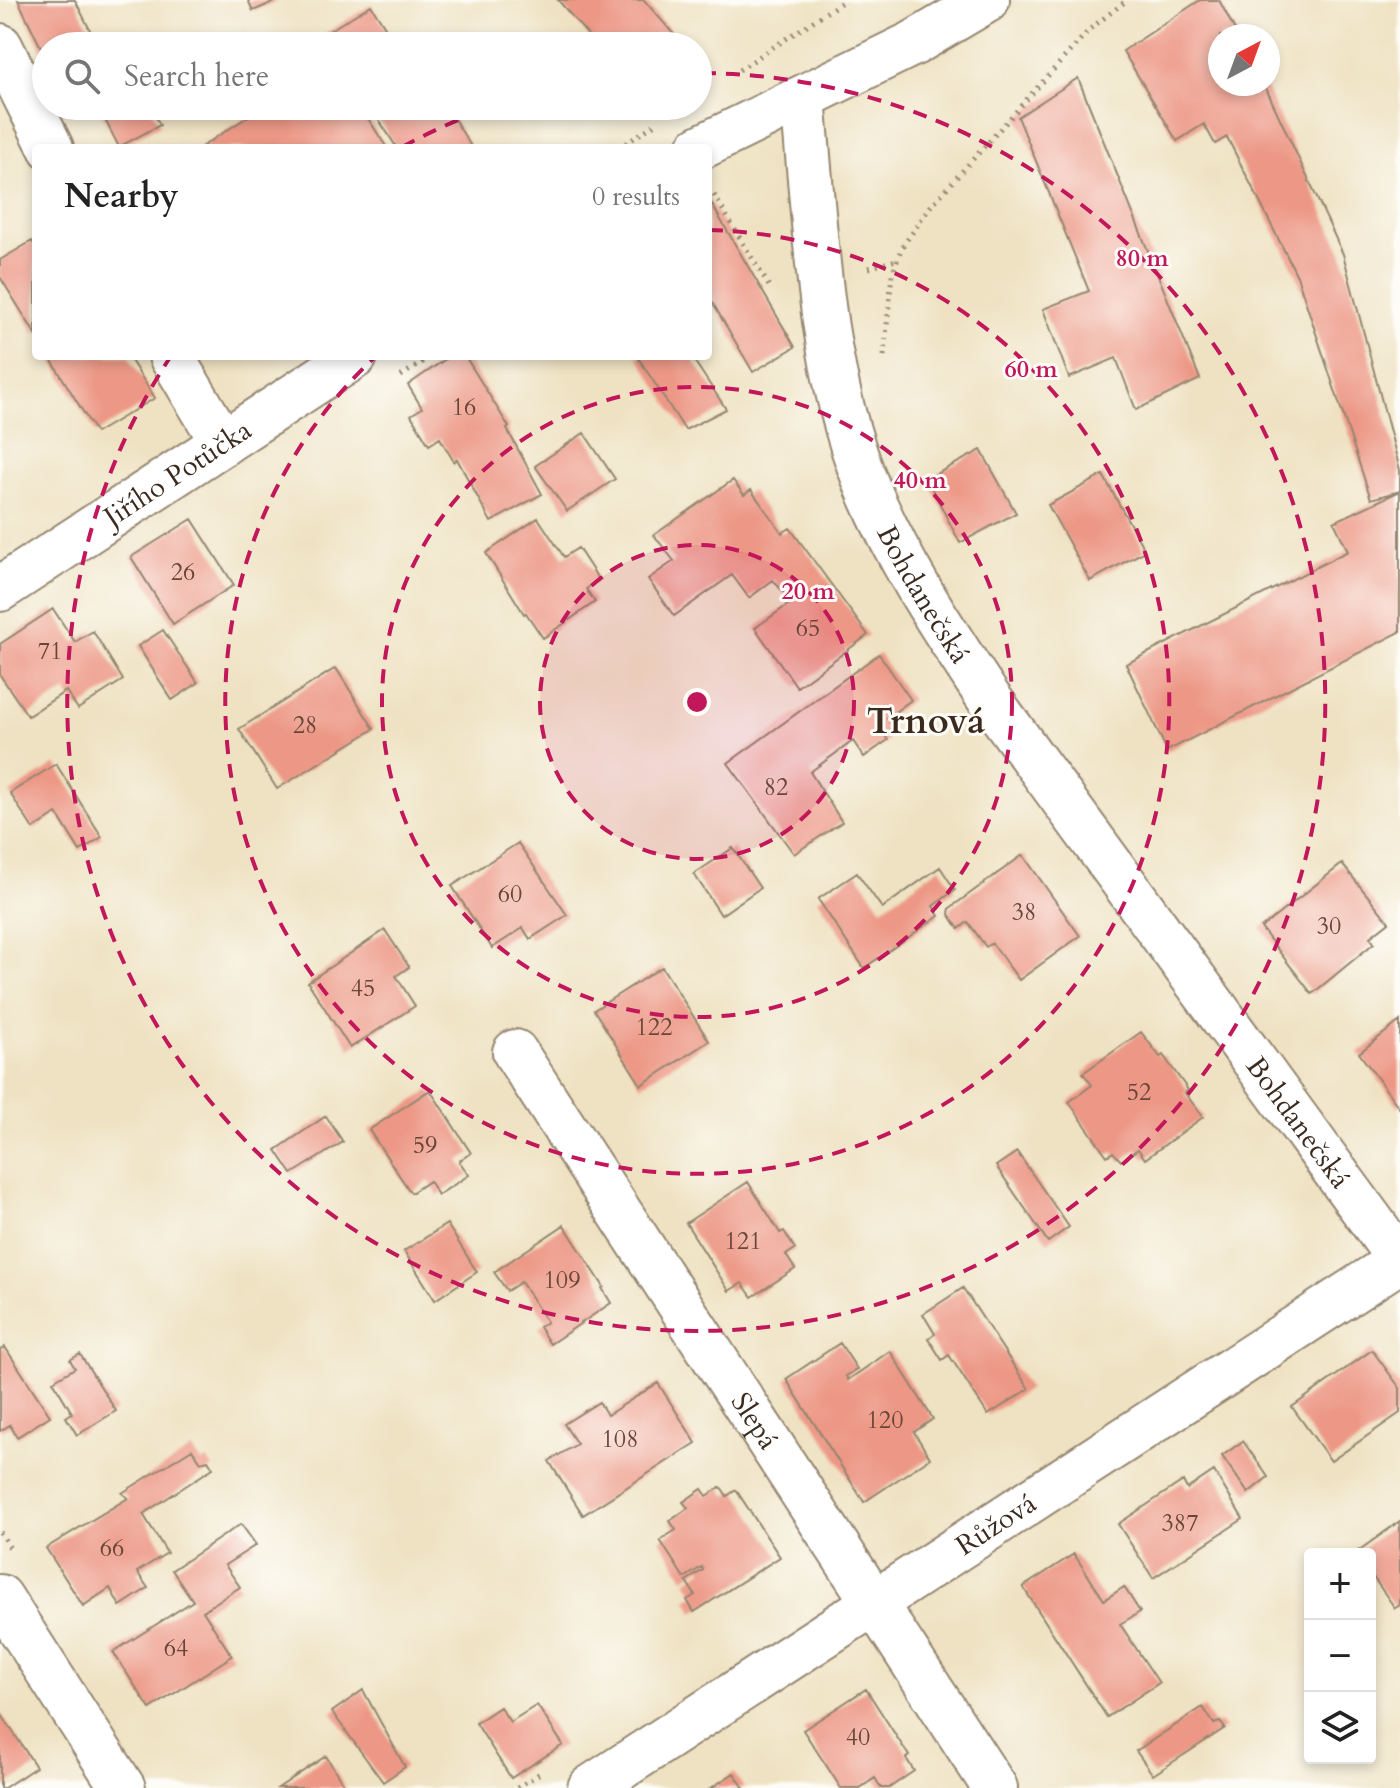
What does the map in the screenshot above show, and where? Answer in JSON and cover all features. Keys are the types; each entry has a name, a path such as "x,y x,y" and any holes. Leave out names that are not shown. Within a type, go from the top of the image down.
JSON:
{"street":[{"path":"707,144 914,43 987,0"},
{"path":"0,46 32,110"},
{"name":"Bohdanečská","path":"803,99 820,283 837,384 864,479 900,557 932,613 988,697 1400,1260"},
{"path":"37,120 49,144"},
{"path":"173,360 223,443"},
{"name":"Jiřího Potůčka","path":"0,589 349,360"},
{"name":"Slepá","path":"515,1052 995,1788"},
{"name":"Růžová","path":"590,1788 1400,1260"},
{"path":"0,1597 123,1788"}],"path":[{"path":"737,71 845,0"},
{"path":"884,366 891,284 902,247 931,206 1090,29 1127,0"}],"building":[{"path":"18,0 75,0 91,32 33,32"},
{"path":"248,0 279,0 253,11"},
{"path":"558,0 644,0 672,32 585,32"},
{"path":"1200,0 1219,0 1232,24 1208,24 1208,96 1270,96 1343,254 1400,470 1400,491 1371,499 1297,276 1227,137 1215,144 1204,124 1177,141 1123,51"},
{"path":"371,5 388,32 327,32"},
{"path":"1078,78 1200,379 1136,410 1116,358 1069,378 1043,309 1089,291 1018,117"},
{"path":"105,120 157,120 160,125 125,144 117,144"},
{"path":"243,120 369,120 384,144 206,144"},
{"path":"379,120 455,120 470,144 394,144"},
{"path":"712,205 795,347 753,372 712,302"},
{"path":"32,241 32,329 0,277 0,260"},
{"path":"51,360 131,360 155,398 96,433"},
{"path":"444,360 467,360 509,427 507,429 542,494 491,522 457,459 454,462 440,438 429,445 411,415 422,408 408,385"},
{"path":"640,360 694,360 726,409 685,430"},
{"path":"584,433 615,479 567,511 535,466"},
{"path":"981,450 1016,513 960,543 927,479"},
{"path":"1103,475 1145,551 1090,581 1048,505"},
{"path":"733,480 744,495 751,490 782,533 790,528 868,635 797,687 755,628 792,602 773,580 749,598 732,575 674,616 648,579 674,561 654,535"},
{"path":"1400,491 1400,632 1167,751 1126,664 1348,551 1334,522"},
{"path":"538,518 564,557 578,548 599,580 586,589 595,602 543,638 524,614 486,553"},
{"path":"192,519 234,585 173,624 131,557"},
{"path":"53,609 75,642 93,631 123,680 78,709 66,691 28,716 0,675 0,644"},
{"path":"163,630 198,683 172,700 138,646"},
{"path":"879,654 911,700 887,718 894,728 884,734 888,740 864,757 853,741 810,772 842,822 794,854 728,763"},
{"path":"336,668 374,729 277,789 239,729"},
{"path":"56,764 102,837 80,851 57,814 33,829 10,793"},
{"path":"518,843 567,915 530,939 523,928 492,948 452,886"},
{"path":"733,848 760,888 721,915 694,874"},
{"path":"1023,855 1080,936 1019,980 992,943 986,947 968,922 959,929 949,914 950,908"},
{"path":"1342,864 1389,922 1370,937 1374,943 1312,994 1261,928"},
{"path":"940,867 955,890 933,906 939,916 864,968 818,899 857,873 882,908"},
{"path":"385,930 409,967 396,976 415,1006 350,1048 308,982"},
{"path":"662,967 709,1041 641,1085 594,1010"},
{"path":"1400,1021 1400,1109 1359,1053"},
{"path":"1141,1032 1160,1057 1163,1055 1203,1117 1145,1159 1138,1149 1121,1161 1113,1152 1107,1156 1069,1102 1092,1085 1083,1073"},
{"path":"430,1090 471,1153 459,1161 469,1175 438,1195 429,1181 411,1193 369,1130"},
{"path":"326,1116 343,1142 292,1174 276,1150"},
{"path":"1017,1152 1069,1227 1048,1242 996,1166"},
{"path":"748,1182 780,1233 784,1231 795,1249 786,1255 795,1269 752,1297 742,1283 729,1291 686,1223"},
{"path":"447,1224 477,1272 435,1300 404,1251"},
{"path":"564,1225 611,1303 550,1344 539,1327 547,1322 521,1282 507,1291 494,1272"},
{"path":"963,1288 1029,1389 988,1415 949,1355 942,1360 928,1338 935,1334 923,1314"},
{"path":"840,1343 857,1369 846,1376 848,1380 890,1351 933,1419 914,1432 930,1458 864,1502 786,1379"},
{"path":"5,1347 50,1416 17,1437 10,1425 0,1431 0,1350"},
{"path":"1372,1350 1400,1388 1400,1413 1331,1461 1292,1407"},
{"path":"80,1354 116,1411 77,1435 66,1417 72,1413 53,1381 75,1368 70,1360"},
{"path":"658,1383 696,1443 583,1515 549,1461 577,1444 564,1424 599,1402 607,1415"},
{"path":"1243,1441 1268,1477 1248,1493 1222,1456"},
{"path":"192,1449 201,1462 208,1460 213,1468 143,1514 167,1553 137,1572 148,1588 120,1606 110,1588 83,1606 46,1548 128,1498 122,1493"},
{"path":"1214,1471 1243,1519 1153,1578 1118,1524 1183,1481 1187,1489"},
{"path":"721,1487 727,1496 736,1490 780,1557 694,1612 687,1600 695,1595 686,1581 703,1570 702,1567 684,1578 660,1540 676,1530 670,1521 688,1508 683,1502 702,1489 707,1496"},
{"path":"1400,1521 1400,1605 1395,1608 1376,1581 1376,1548 1362,1548"},
{"path":"241,1524 256,1545 225,1565 240,1587 203,1611 232,1656 150,1709 113,1652 193,1601 172,1570"},
{"path":"1074,1554 1104,1600 1124,1587 1140,1612 1120,1624 1159,1683 1107,1717 1023,1587"},
{"path":"866,1689 909,1756 906,1758 914,1771 889,1788 881,1788 875,1778 860,1788 841,1788 803,1730"},
{"path":"363,1690 405,1767 383,1782 332,1712"},
{"path":"537,1705 563,1745 511,1778 476,1723 500,1707 510,1722"},
{"path":"1203,1707 1214,1724 1220,1722 1225,1728 1153,1775 1136,1751"},
{"path":"0,1712 36,1767 4,1788 0,1788"},
{"path":"326,1756 346,1788 278,1788"},
{"path":"734,1773 744,1788 711,1788"}],"district":[{"name":"Trnová","path":"926,720"}]}
